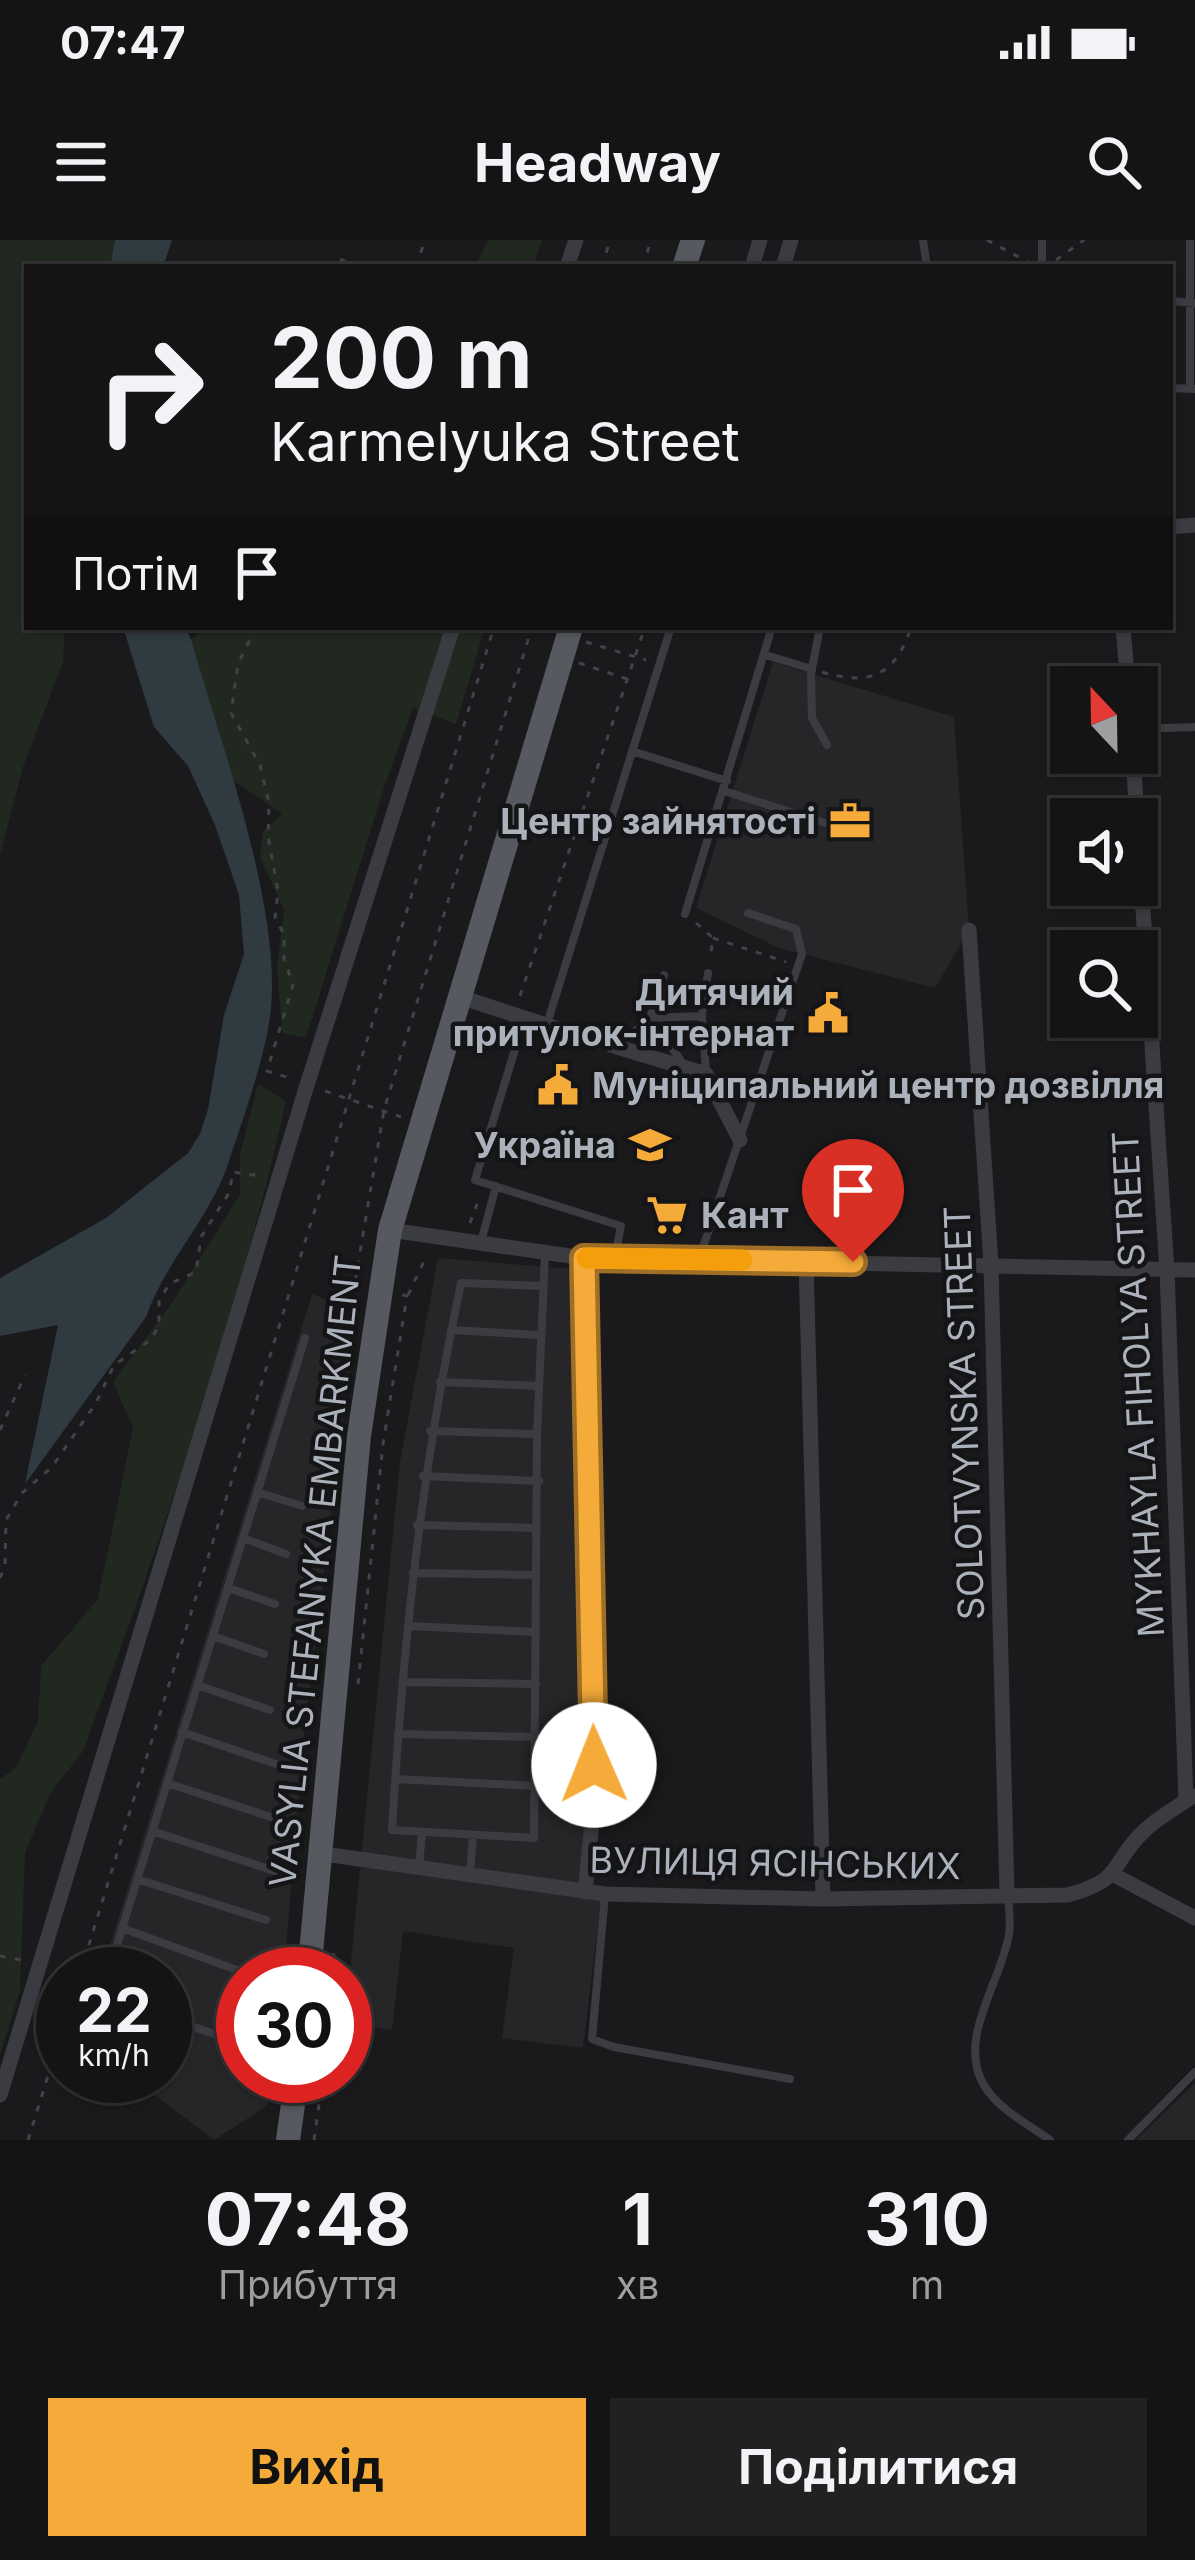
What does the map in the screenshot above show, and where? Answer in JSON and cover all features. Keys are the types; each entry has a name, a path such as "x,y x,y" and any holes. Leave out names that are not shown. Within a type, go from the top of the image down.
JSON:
{"main road":[{"name":"VASYLIA STEFANYKA EMBARKMENT","path":"310,1947 359,1436 390,1230 570,632"},
{"path":"288,2140 293,2103"}],"street":[{"path":"0,2095 307,1085 452,630"},
{"path":"1123,630 1126,666"},
{"name":"MYKHAYLA FIHOLYA STREET","path":"1143,906 1167,1270 1190,1798"},
{"name":"SOLOTVYNSKA STREET","path":"968,930 991,1264 1007,1895"},
{"path":"460,998 565,1031"},
{"path":"617,1047 706,1074 740,1140"},
{"path":"390,1230 584,1258 1195,1270"},
{"path":"584,1258 594,1802 585,1892"},
{"path":"806,1261 823,1899"},
{"path":"1190,1798 1147,1829 1123,1855 1114,1875 1195,1918"},
{"name":"ВУЛИЦЯ ЯСІНСЬКИХ","path":"317,1853 605,1894 823,1899 1067,1895 1096,1887 1114,1875"}],"lane":[{"path":"1190,240 1192,389"},
{"path":"547,1026 670,630"},
{"path":"686,914 771,630"},
{"path":"819,630 812,669 812,718 827,745"},
{"path":"766,655 812,669"},
{"path":"1158,728 1195,727"},
{"path":"632,752 826,823"},
{"path":"699,1259 802,954 796,929 748,913"},
{"path":"706,1074 702,1016 708,973"},
{"path":"617,1047 650,1018 664,975"},
{"path":"650,1018 702,1016"},
{"path":"519,1017 475,1180 621,1226 614,1258"},
{"path":"650,1018 687,1068"},
{"path":"480,1243 496,1186"},
{"path":"542,1286 461,1283 423,1476 392,1830 534,1838 536,1434 545,1252"},
{"path":"451,1330 540,1335"},
{"path":"116,1947 305,1338"},
{"path":"440,1382 538,1386"},
{"path":"430,1431 536,1434"},
{"path":"423,1476 539,1480"},
{"path":"257,1492 302,1506"},
{"path":"417,1525 537,1528"},
{"path":"243,1538 286,1554"},
{"path":"413,1574 536,1575"},
{"path":"228,1588 275,1604"},
{"path":"409,1626 536,1632"},
{"path":"213,1636 264,1654"},
{"path":"405,1682 536,1684"},
{"path":"197,1684 270,1710"},
{"path":"182,1732 282,1766"},
{"path":"398,1734 537,1737"},
{"path":"395,1779 537,1786"},
{"path":"166,1784 280,1820"},
{"path":"152,1831 275,1871"},
{"path":"419,1868 422,1833"},
{"path":"470,1876 473,1836"},
{"path":"137,1879 266,1921"},
{"path":"605,1894 592,2038 614,2047 790,2078"},
{"path":"1007,1895 1009,1936 976,2040 977,2062 987,2090 1050,2140"},
{"path":"122,1928 216,1962"},
{"path":"1127,2140 1195,2072"}],"path":[{"path":"987,240 1036,264"},
{"path":"1047,264 1084,240"},
{"path":"340,259 351,264"},
{"path":"255,630 238,664 230,713 260,765 265,784 268,836 276,863 272,873 278,891 275,918 284,934 284,958 293,986 267,1071 295,1080"},
{"path":"85,1947 493,630"},
{"path":"519,1017 644,630"},
{"path":"812,669 855,682 889,668 910,630"},
{"path":"570,632 659,664"},
{"path":"686,914 713,938 798,966"},
{"path":"708,973 713,938"},
{"path":"331,1093 384,1110"},
{"path":"0,1578 6,1520 22,1493 52,1466 96,1403 114,1364 152,1339 159,1302 169,1284 196,1272 201,1237 229,1193 232,1172 260,1176 270,1164"},
{"path":"0,1430 25,1376"},
{"path":"0,1955 28,1961"},
{"path":"28,2140 40,2103"},
{"path":"314,2140 319,2103"}],"shaded area":[{"path":"0,240 115,240 111,264 24,264 24,630 65,630 63,662 23,767 0,855"},
{"path":"115,240 172,240 164,264 111,264"},
{"path":"488,240 542,240 534,264 476,264"},
{"path":"124,630 186,630 260,883 272,981 269,1023 245,1113 210,1204 146,1317 25,1484 58,1325 0,1336 0,1278 106,1218 188,1153 208,1109 224,1015 244,954 239,895 215,825 188,766 154,727"},
{"path":"202,630 484,630 456,724 413,708 306,1038 282,1033 277,967 284,910 260,857 263,831 282,814 230,778 191,639"},
{"path":"773,662 954,717 969,930 935,988 779,948 696,908"},
{"path":"258,1084 286,1101 244,1267 169,1511 83,1751 50,1794 25,1853 20,1991 0,2055 0,1779 16,1768 38,1721 41,1666 98,1599 133,1428 113,1382 171,1304 240,1195 240,1155"},
{"path":"438,1258 574,1269 586,1804 581,1883 601,1900 583,2048 502,2038 514,1948 403,1931 392,2030 372,2027 372,1947 352,1947 400,1462"},
{"path":"312,1294 356,1311 302,1751 286,1947 216,1947 216,2103 267,2106 214,2140 165,2103 192,2103 192,1947 109,1947"},
{"path":"1195,2083 1195,2140 1136,2140"}],"tunnel":[{"path":"565,1031 617,1047"}],"slow traffic":[{"path":"587,1258 742,1260"}],"place":[{"name":"Центр зайнятості","path":"850,821"},
{"name":"Дитячий притулок-інтернат","path":"828,1013"},
{"name":"Муніципальний центр дозвілля","path":"558,1085"},
{"name":"Україна","path":"650,1145"},
{"name":"Кант","path":"667,1215"}],"route":[{"path":"594,1765 584,1258 853,1262"}]}
